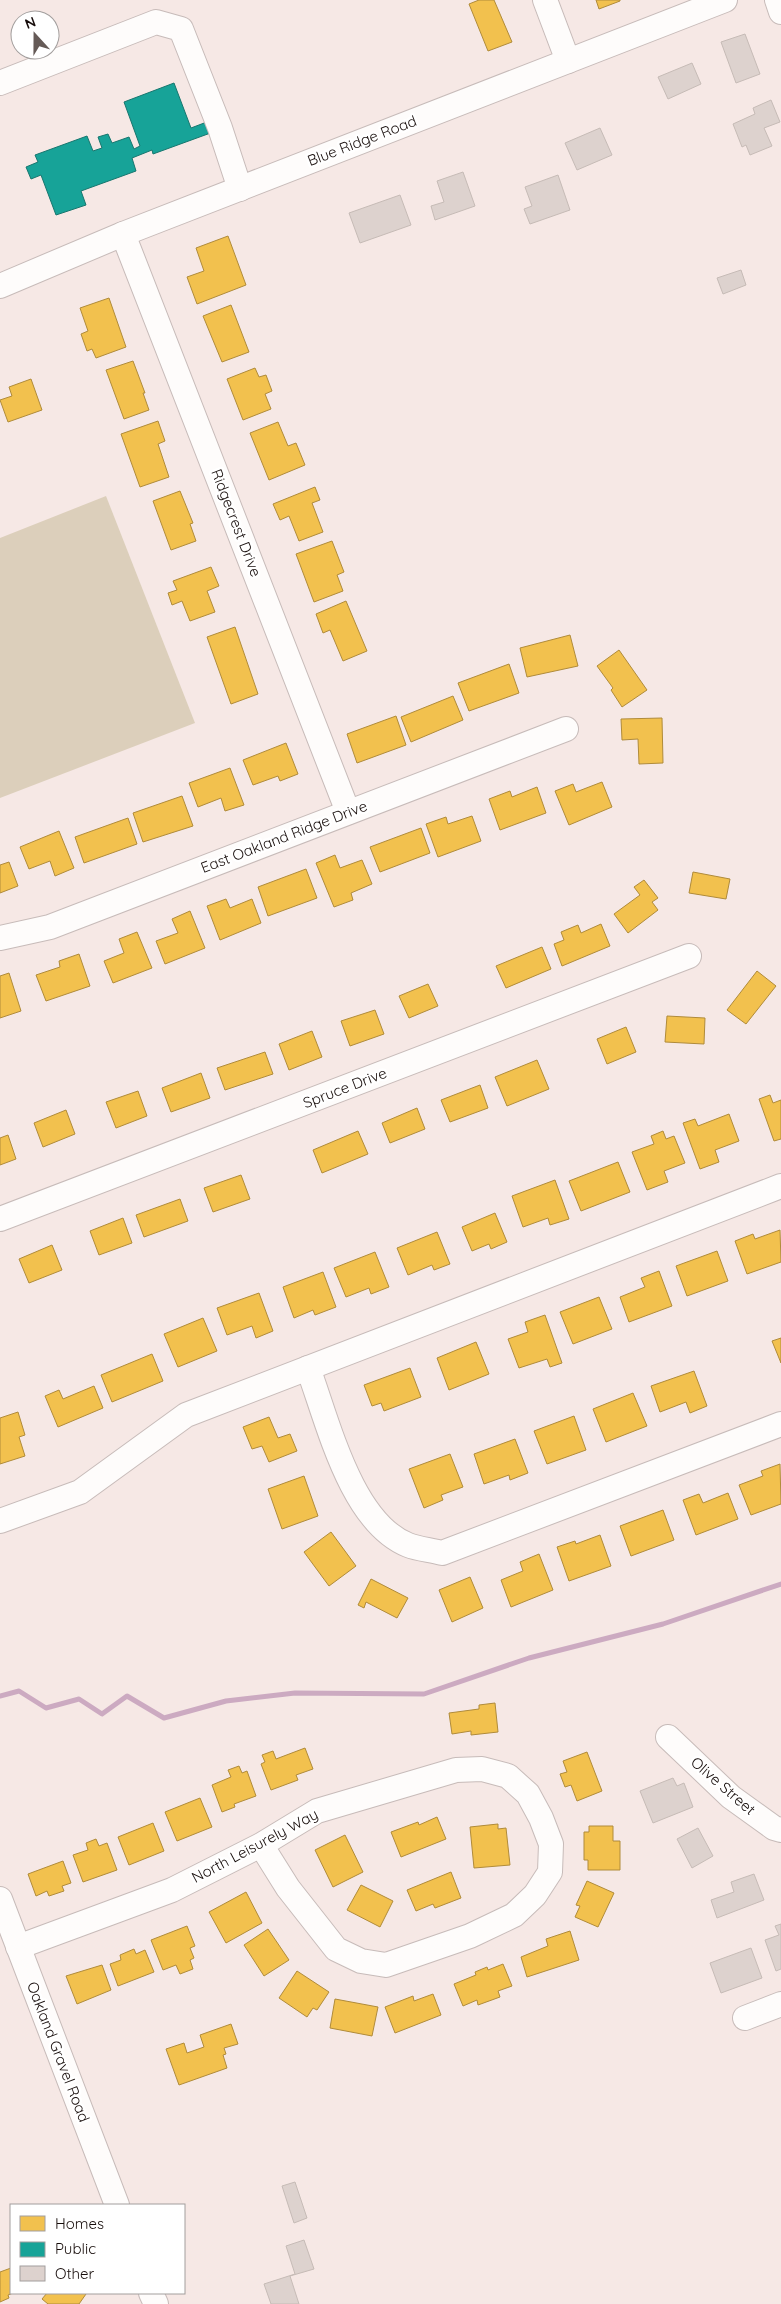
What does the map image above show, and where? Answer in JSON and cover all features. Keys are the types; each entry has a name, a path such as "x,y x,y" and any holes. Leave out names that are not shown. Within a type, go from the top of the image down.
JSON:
{"street":[{"path":"545,0 568,61"},
{"name":"Blue Ridge Road","path":"0,286 123,234 725,0"},
{"path":"776,0 781,12"},
{"path":"0,83 156,22 181,30 220,128 240,189"},
{"name":"Ridgecrest Drive","path":"123,234 348,812"},
{"name":"East Oakland Ridge Drive","path":"0,938 50,927 566,729"},
{"name":"Spruce Drive","path":"0,1219 689,956"},
{"path":"0,1522 80,1492 186,1415 781,1186"},
{"path":"308,1368 351,1486 376,1524 408,1545 442,1553 781,1424"},
{"name":"Olive Street","path":"668,1737 731,1797 774,1828 781,1830"},
{"name":"North Leisurely Way","path":"18,1948 172,1890 261,1846 317,1811 456,1770 482,1769 508,1776 528,1794 541,1818 550,1844 550,1872 535,1895 514,1915 470,1936 386,1965 360,1961 336,1949 288,1888 261,1846"},
{"name":"Oakland Gravel Road","path":"0,1899 117,2204"},
{"path":"746,2018 781,2004"}],"shaded area":[{"path":"106,496 195,723 0,798 0,538"}],"building: Homes":[{"path":"479,0 494,0 512,42 488,51 469,4"},
{"path":"596,0 620,0 620,1 599,9"},
{"path":"228,236 246,285 197,304 187,277 204,271 196,248"},
{"path":"109,298 126,347 96,358 92,349 87,351 81,334 88,331 80,308"},
{"path":"231,305 249,352 222,362 203,316"},
{"path":"133,361 149,410 124,419 106,370"},
{"path":"255,368 259,377 266,375 272,391 265,394 271,409 243,420 227,379"},
{"path":"31,379 42,410 8,422 0,400 12,396 9,387"},
{"path":"158,421 165,441 158,444 169,477 140,487 121,434"},
{"path":"278,422 288,446 296,443 305,465 269,480 250,433"},
{"path":"315,487 320,500 312,503 323,532 299,541 289,516 280,520 273,504"},
{"path":"180,491 193,523 190,524 196,541 171,550 153,501"},
{"path":"332,541 344,572 337,575 343,591 314,602 296,554"},
{"path":"211,567 219,586 207,591 215,612 190,621 182,601 172,605 168,593 177,590 173,581"},
{"path":"346,601 367,651 343,661 330,630 323,633 316,614"},
{"path":"235,627 258,694 231,704 207,637"},
{"path":"570,635 578,666 527,677 520,648"},
{"path":"619,650 647,690 622,707 611,690 613,688 597,666"},
{"path":"509,664 519,693 469,711 458,683"},
{"path":"453,696 463,720 411,742 401,717"},
{"path":"396,716 406,745 357,763 347,734"},
{"path":"662,718 663,763 639,764 638,739 622,740 621,719"},
{"path":"286,743 298,774 280,781 278,776 253,785 243,760"},
{"path":"230,768 244,805 225,811 221,798 198,807 189,783"},
{"path":"602,782 612,807 569,825 555,791 573,784 576,792"},
{"path":"537,787 546,813 500,830 489,799 510,791 512,797"},
{"path":"182,796 193,826 143,842 133,813"},
{"path":"472,816 481,841 438,857 426,824 446,817 448,824"},
{"path":"128,818 137,844 84,863 75,837"},
{"path":"421,828 430,853 380,872 370,847"},
{"path":"59,831 74,868 55,876 50,861 29,869 20,847"},
{"path":"335,855 340,868 362,860 372,884 351,893 353,900 334,907 316,863"},
{"path":"9,862 18,886 0,893 0,865"},
{"path":"306,869 317,898 268,916 258,887"},
{"path":"693,872 730,879 726,899 689,893"},
{"path":"644,880 658,898 652,902 658,910 628,933 614,914 640,895 634,887"},
{"path":"226,899 230,908 252,899 261,923 220,940 207,906"},
{"path":"190,911 205,948 165,964 156,941 178,933 172,919"},
{"path":"601,924 610,946 562,966 554,944 564,940 561,932 578,925 581,933"},
{"path":"137,932 152,968 113,983 104,961 124,953 119,939"},
{"path":"542,947 551,969 506,988 496,966"},
{"path":"79,954 90,986 46,1001 36,975 60,967 59,961"},
{"path":"757,971 776,986 746,1024 727,1010"},
{"path":"9,973 21,1011 0,1018 0,976"},
{"path":"428,984 438,1006 409,1018 399,996"},
{"path":"375,1010 384,1034 350,1046 341,1021"},
{"path":"667,1016 705,1018 704,1044 665,1042"},
{"path":"626,1027 636,1052 607,1064 597,1039"},
{"path":"312,1031 322,1057 289,1070 279,1044"},
{"path":"265,1052 273,1074 225,1090 217,1068"},
{"path":"537,1060 549,1089 507,1106 495,1077"},
{"path":"201,1073 210,1098 171,1112 162,1088"},
{"path":"480,1085 488,1108 450,1122 441,1100"},
{"path":"138,1091 147,1116 116,1128 106,1102"},
{"path":"770,1095 773,1103 781,1100 781,1139 774,1141 759,1099"},
{"path":"417,1108 425,1129 390,1143 382,1123"},
{"path":"66,1110 75,1134 43,1147 34,1123"},
{"path":"729,1114 739,1141 715,1150 719,1162 700,1169 683,1123 695,1119 698,1126"},
{"path":"358,1131 368,1154 322,1173 313,1150"},
{"path":"663,1131 666,1139 674,1136 685,1163 664,1171 668,1182 647,1190 632,1152 654,1144 651,1136"},
{"path":"8,1135 16,1159 0,1165 0,1138"},
{"path":"618,1162 630,1192 581,1211 569,1181"},
{"path":"241,1175 250,1199 213,1212 204,1188"},
{"path":"555,1180 569,1219 550,1225 548,1218 523,1227 512,1196"},
{"path":"180,1199 188,1221 144,1237 136,1215"},
{"path":"495,1213 507,1242 491,1249 489,1244 472,1251 462,1227"},
{"path":"123,1218 132,1243 99,1255 90,1231"},
{"path":"780,1230 781,1262 747,1274 735,1241 753,1234 755,1239"},
{"path":"437,1232 450,1264 434,1270 432,1265 408,1275 397,1248"},
{"path":"52,1245 62,1270 29,1283 19,1259"},
{"path":"717,1251 728,1281 687,1296 676,1266"},
{"path":"375,1252 389,1287 371,1294 369,1288 346,1297 334,1268"},
{"path":"659,1271 672,1306 629,1322 620,1297 645,1287 641,1278"},
{"path":"323,1272 336,1307 315,1315 313,1310 294,1318 283,1287"},
{"path":"259,1293 273,1331 256,1338 252,1326 227,1335 217,1308"},
{"path":"599,1297 612,1329 573,1344 560,1312"},
{"path":"545,1315 562,1363 550,1367 547,1359 519,1368 508,1339 528,1332 525,1322"},
{"path":"203,1318 217,1351 178,1367 164,1334"},
{"path":"781,1338 781,1363 772,1341"},
{"path":"476,1342 489,1374 449,1390 437,1358"},
{"path":"152,1354 163,1381 112,1402 101,1375"},
{"path":"410,1368 421,1397 384,1411 381,1403 372,1406 364,1385"},
{"path":"694,1371 707,1406 690,1413 686,1402 660,1412 651,1386"},
{"path":"94,1386 103,1408 58,1427 45,1396 59,1390 63,1399"},
{"path":"633,1393 647,1426 606,1442 593,1409"},
{"path":"18,1412 25,1435 19,1437 25,1456 0,1464 0,1418"},
{"path":"574,1416 586,1450 547,1464 534,1431"},
{"path":"269,1417 278,1438 290,1434 297,1451 269,1462 262,1446 252,1449 243,1427"},
{"path":"515,1439 528,1473 510,1480 509,1475 484,1484 474,1454"},
{"path":"450,1454 463,1487 441,1495 443,1500 424,1508 409,1469"},
{"path":"780,1464 781,1504 751,1515 739,1485 763,1476 761,1471"},
{"path":"304,1476 318,1516 282,1529 268,1489"},
{"path":"728,1493 738,1519 696,1535 683,1500 699,1494 703,1503"},
{"path":"663,1510 674,1540 631,1556 620,1526"},
{"path":"331,1532 356,1566 329,1586 304,1552"},
{"path":"600,1535 611,1566 569,1581 557,1547 575,1541 576,1544"},
{"path":"539,1554 553,1590 511,1607 501,1580 523,1571 520,1562"},
{"path":"470,1577 483,1608 452,1622 439,1590"},
{"path":"371,1579 408,1598 397,1618 366,1602 364,1608 358,1605"},
{"path":"495,1703 498,1732 471,1735 471,1731 452,1734 449,1713 479,1709 479,1705"},
{"path":"305,1748 313,1769 296,1775 298,1780 271,1790 261,1764 265,1762 262,1755 273,1751 276,1759"},
{"path":"587,1752 602,1791 577,1801 571,1785 565,1787 560,1774 567,1772 563,1761"},
{"path":"239,1766 242,1773 247,1771 256,1796 234,1804 235,1807 222,1812 212,1785 231,1777 228,1770"},
{"path":"200,1798 212,1827 177,1841 165,1812"},
{"path":"437,1817 446,1839 401,1857 391,1832 418,1822 419,1825"},
{"path":"153,1823 164,1851 129,1865 118,1837"},
{"path":"498,1824 498,1829 506,1828 510,1865 474,1868 470,1827"},
{"path":"589,1826 613,1826 613,1841 620,1841 620,1870 588,1870 588,1860 584,1860 584,1832 589,1832"},
{"path":"345,1835 363,1872 333,1887 315,1850"},
{"path":"96,1839 99,1846 107,1843 117,1870 83,1882 73,1855 88,1850 86,1843"},
{"path":"63,1861 71,1883 62,1886 64,1891 49,1896 47,1891 36,1896 28,1874"},
{"path":"451,1872 461,1898 435,1908 433,1904 416,1911 407,1890"},
{"path":"587,1881 614,1893 598,1927 575,1917 580,1906 576,1905"},
{"path":"361,1885 393,1901 380,1927 347,1910"},
{"path":"246,1892 262,1923 226,1943 209,1912"},
{"path":"187,1926 195,1946 190,1948 194,1958 190,1960 193,1969 180,1974 176,1965 163,1970 151,1940"},
{"path":"268,1929 289,1960 264,1976 244,1945"},
{"path":"570,1931 579,1960 527,1977 521,1957 548,1946 546,1939"},
{"path":"134,1949 136,1954 145,1950 154,1972 118,1986 110,1964 121,1960 120,1955"},
{"path":"503,1964 512,1986 498,1991 500,1997 478,2005 477,2000 463,2006 454,1984 476,1975 475,1972 487,1967 488,1970"},
{"path":"102,1965 111,1990 77,2004 66,1976"},
{"path":"297,1971 329,1992 317,2010 313,2008 307,2017 279,1998"},
{"path":"433,1994 441,2015 395,2033 385,2007 413,1996 414,2001"},
{"path":"335,1999 378,2007 372,2036 330,2028"},
{"path":"231,2024 238,2044 224,2048 226,2054 223,2055 227,2068 179,2085 166,2049 184,2043 187,2053 204,2047 200,2035"},
{"path":"10,2268 10,2294 8,2295 9,2298 0,2302 0,2272"},
{"path":"46,2294 86,2294 79,2304 48,2304 42,2299"}],"building: Public":[{"path":"174,83 191,128 212,120 216,131 153,154 152,150 132,158 136,171 81,191 86,205 56,215 41,175 31,179 26,167 38,162 35,155 87,136 93,151 102,148 98,137 108,134 112,143 129,137 134,149 140,146 124,102"}],"building: Other":[{"path":"745,34 760,74 736,83 721,42"},
{"path":"692,63 701,84 668,99 658,77"},
{"path":"771,100 780,122 764,128 772,146 750,155 746,145 742,147 733,124 755,114 753,108"},
{"path":"600,128 612,155 577,170 565,143"},
{"path":"463,172 475,206 435,220 431,206 444,202 437,181"},
{"path":"558,175 570,210 530,224 524,209 532,206 525,187"},
{"path":"400,195 411,225 360,243 349,213"},
{"path":"741,270 746,285 723,294 717,278"},
{"path":"673,1778 677,1786 684,1783 693,1807 653,1823 640,1791"},
{"path":"698,1828 713,1856 692,1868 677,1839"},
{"path":"754,1874 764,1900 717,1918 711,1900 734,1892 731,1882"},
{"path":"781,1924 781,1969 776,1971 765,1940 779,1935 775,1926"},
{"path":"751,1948 762,1978 721,1993 710,1963"},
{"path":"295,2182 307,2218 294,2223 282,2186"},
{"path":"304,2240 314,2269 290,2276 299,2304 271,2304 264,2284 295,2274 286,2246"}],"waterway":[{"path":"0,1696 19,1691 46,1708 79,1699 102,1714 127,1696 164,1718 226,1701 295,1693 424,1694 529,1658 663,1624 781,1584"}]}
